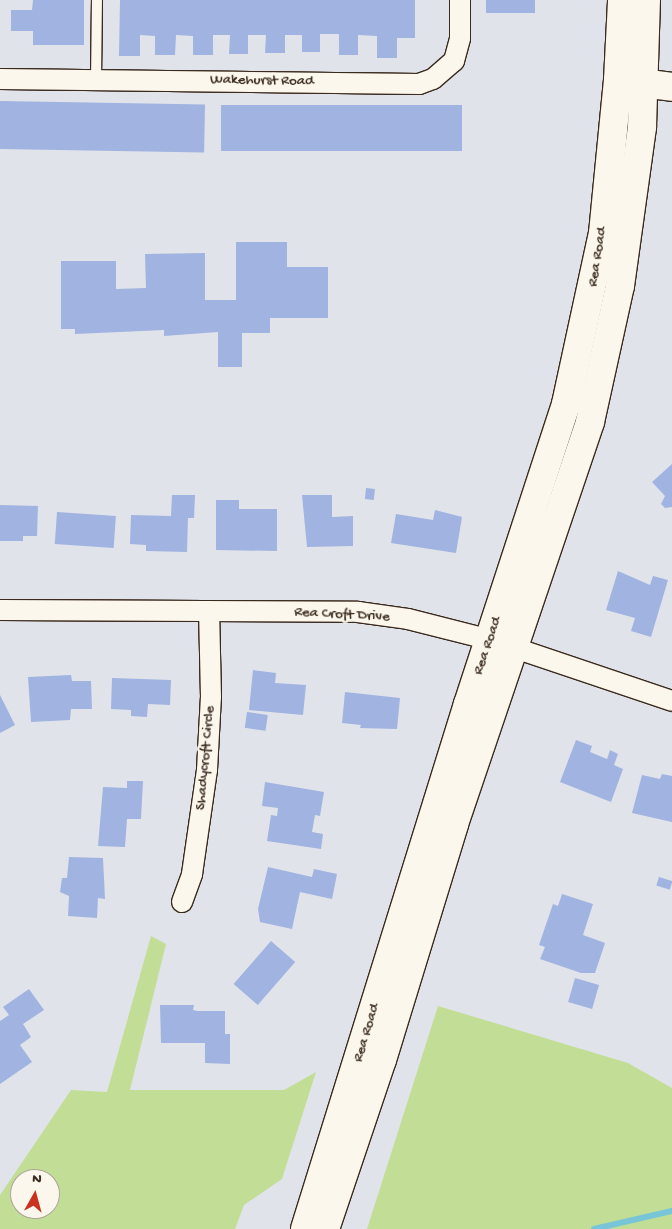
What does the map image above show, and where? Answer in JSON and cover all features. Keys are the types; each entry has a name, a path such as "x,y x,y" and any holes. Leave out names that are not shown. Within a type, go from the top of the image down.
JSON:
{"main road":[{"name":"Rea Road","path":"502,644 562,420 595,282 603,233 618,80 622,0"},
{"name":"Rea Road","path":"305,1229 323,1202 468,704 502,644 593,409 620,286 645,84 646,0"},
{"path":"618,80 672,87"},
{"name":"Rea Road","path":"323,1202 325,1229"}],"street":[{"name":"Wakehurst Road","path":"0,79 419,84 433,79 454,61 460,38 460,0"},
{"name":"Rea Croft Drive","path":"0,610 358,612 408,619 502,644 672,701"},
{"name":"Shadycroft Circle","path":"182,902 192,874 207,770 211,697 209,612"}],"lane":[{"path":"96,80 97,0"}],"green space":[{"path":"151,936 166,944 130,1090 284,1090 316,1072 282,1179 244,1205 235,1229 0,1229 0,1195 10,1180 10,1219 60,1219 60,1169 18,1169 71,1090 107,1092"},
{"path":"438,1006 628,1063 672,1088 672,1229 367,1229"}],"building":[{"path":"33,0 84,0 84,45 33,45 33,31 11,31 11,10 32,10"},
{"path":"120,0 415,0 415,38 397,38 397,58 377,58 377,36 358,35 358,55 339,55 339,34 320,34 320,52 302,52 302,35 285,35 285,53 265,53 266,35 248,35 248,54 229,54 230,35 213,35 213,55 193,55 193,36 176,35 175,55 155,55 155,36 140,35 140,56 119,56"},
{"path":"486,0 535,0 535,13 486,13"},
{"path":"0,101 205,105 204,153 0,149"},
{"path":"221,105 462,105 462,151 221,151"},
{"path":"236,242 287,242 287,267 328,267 328,318 270,318 270,333 242,333 242,367 218,367 218,332 164,336 164,330 75,334 75,329 61,329 61,261 116,261 116,289 146,288 145,254 205,253 205,300 236,300"},
{"path":"672,464 672,507 665,508 661,504 665,496 652,482"},
{"path":"366,488 375,489 374,500 365,499"},
{"path":"172,495 195,495 194,518 188,518 187,552 146,551 146,545 130,544 131,515 171,516"},
{"path":"302,495 332,495 332,517 353,516 353,546 307,547"},
{"path":"216,500 239,500 239,509 277,509 277,551 216,550"},
{"path":"0,505 38,506 37,536 23,536 23,541 0,541"},
{"path":"435,510 462,517 456,553 391,543 396,514 433,520"},
{"path":"57,512 116,516 114,548 55,544"},
{"path":"618,571 650,585 653,576 668,580 651,637 631,631 635,618 606,610"},
{"path":"253,670 276,673 275,683 306,685 303,715 249,710"},
{"path":"71,675 72,681 91,681 92,709 71,709 70,720 31,722 28,677"},
{"path":"112,678 171,680 170,705 148,704 147,717 131,716 131,710 111,709"},
{"path":"345,692 400,698 397,729 360,728 361,725 342,723"},
{"path":"0,695 15,725 0,733"},
{"path":"247,712 268,715 266,731 245,728"},
{"path":"576,740 592,746 590,752 607,759 610,750 618,754 614,765 623,769 611,802 560,782"},
{"path":"662,774 672,776 672,822 632,813 642,775 660,779"},
{"path":"127,781 143,781 141,819 127,819 125,847 98,846 103,787 127,788"},
{"path":"265,782 324,792 320,816 315,815 312,832 323,834 321,849 267,841 271,815 277,816 278,808 262,806"},
{"path":"69,857 103,858 105,899 98,898 97,918 68,916 69,896 60,892 62,878 67,878"},
{"path":"268,867 312,877 314,869 337,874 332,899 300,892 292,929 260,922 258,909"},
{"path":"659,877 672,881 670,890 656,886"},
{"path":"562,894 593,904 583,935 605,943 595,973 581,973 540,959 545,947 539,945 553,904 558,906"},
{"path":"271,941 295,962 258,1005 234,984"},
{"path":"575,978 599,985 592,1009 568,1002"},
{"path":"29,989 44,1010 23,1024 31,1037 20,1045 32,1062 0,1084 0,1021 9,1015 3,1007"},
{"path":"160,1005 194,1005 193,1010 197,1011 225,1011 225,1034 230,1034 230,1064 205,1063 205,1043 161,1043"}],"waterway":[{"path":"594,1229 672,1211"}]}
